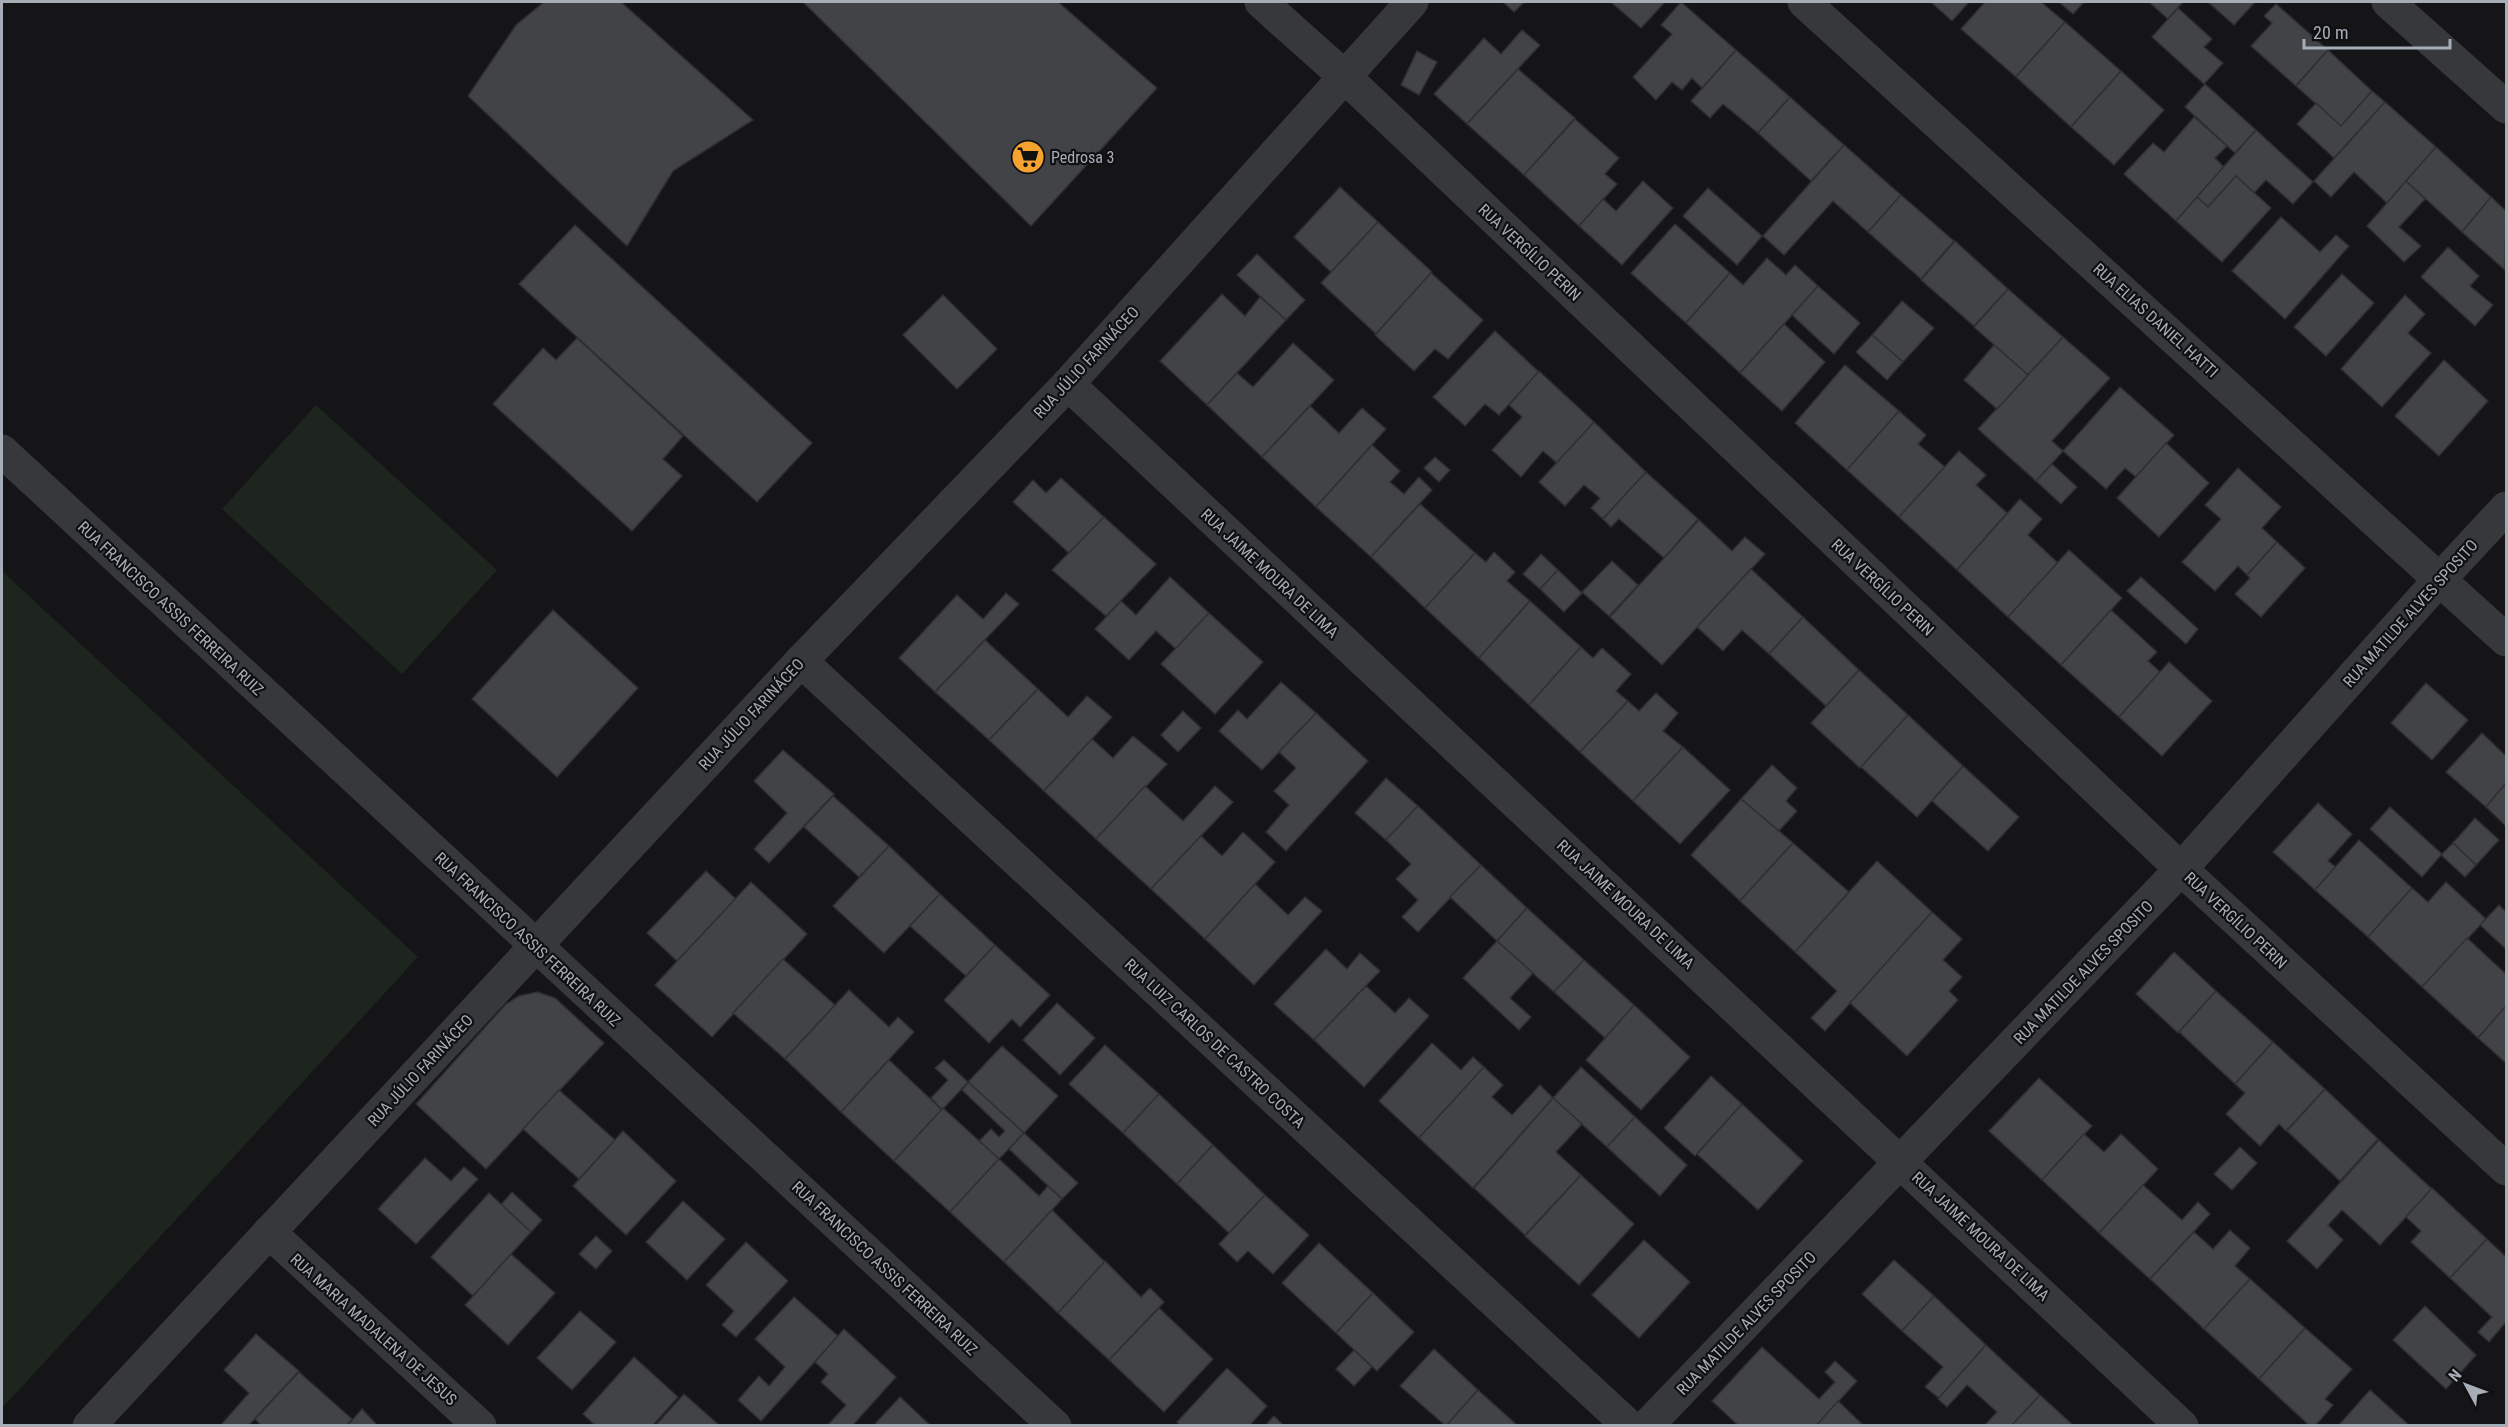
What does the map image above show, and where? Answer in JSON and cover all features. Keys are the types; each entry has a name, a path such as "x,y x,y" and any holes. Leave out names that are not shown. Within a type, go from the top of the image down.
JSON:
{"street":[{"name":"RUA VERGÍLIO PERIN","path":"1261,2 1345,77 2181,869 2506,1169"},
{"name":"RUA JÚLIO FARINÁCEO","path":"89,1425 801,661 1068,384 1412,2"},
{"name":"RUA ELIAS DANIEL HATTI","path":"1804,2 2506,639"},
{"path":"2388,2 2506,107"},
{"name":"RUA JAIME MOURA DE LIMA","path":"1068,384 2182,1425"},
{"name":"RUA FRANCISCO ASSIS FERREIRA RUIZ","path":"2,451 1055,1425"},
{"name":"RUA MATILDE ALVES SPOSITO","path":"1647,1425 2181,869 2506,508"},
{"name":"RUA LUIZ CARLOS DE CASTRO COSTA","path":"801,661 1629,1425"},
{"name":"RUA MARIA MADALENA DE JESUS","path":"268,1232 480,1425"}],"shaded area":[{"path":"316,405 497,570 402,674 222,509"},
{"path":"2,571 418,957 4,1406 2,1403"}],"building":[{"path":"544,2 621,2 753,120 673,171 627,246 468,96 516,25"},
{"name":"Pedrosa 3","path":"803,2 1058,2 1157,88 1031,226"},
{"path":"1503,2 1524,2 1514,12"},
{"path":"1611,2 1665,2 1641,28"},
{"path":"1681,2 1736,50 1702,88 1692,78 1682,90 1672,82 1656,100 1633,77 1672,34 1661,25"},
{"path":"1931,2 1969,2 1952,21"},
{"path":"1985,2 2041,2 2065,22 2016,77 1961,29"},
{"path":"2059,2 2084,2 2073,14"},
{"path":"2149,2 2183,2 2168,19"},
{"path":"2208,2 2255,2 2234,25"},
{"path":"2276,4 2328,50 2296,86 2251,46 2272,23 2264,16"},
{"path":"2178,8 2212,39 2204,47 2223,63 2204,84 2152,37"},
{"path":"2065,22 2121,71 2071,127 2016,77"},
{"path":"1522,30 1540,45 1467,124 1434,94 1484,38 1501,54"},
{"path":"1736,50 1790,97 1758,133 1723,104 1710,118 1691,101"},
{"path":"2328,50 2372,91 2341,126 2296,86"},
{"path":"1417,51 1437,62 1419,95 1401,85"},
{"path":"1518,69 1575,118 1524,175 1467,124"},
{"path":"2121,71 2164,110 2114,165 2071,127"},
{"path":"2205,84 2256,130 2235,153 2185,107"},
{"path":"2372,91 2385,102 2334,158 2297,124 2316,103 2341,126"},
{"path":"1790,97 1844,145 1811,181 1758,133"},
{"path":"2385,102 2436,147 2387,203 2354,172 2331,197 2314,181"},
{"path":"2194,117 2227,146 2215,158 2224,167 2176,221 2124,174 2153,143 2164,152"},
{"path":"1575,119 1619,158 1605,174 1617,184 1579,226 1524,175"},
{"path":"2256,130 2313,182 2293,204 2266,180 2254,193 2236,176 2208,207 2197,197"},
{"path":"1844,145 1901,195 1868,232 1833,201 1784,255 1763,236"},
{"path":"2436,147 2491,197 2462,232 2406,181"},
{"path":"2236,176 2271,208 2222,262 2176,221 2197,197 2208,207"},
{"path":"1643,181 1673,208 1622,265 1579,226 1603,199 1616,211"},
{"path":"2406,181 2425,199 2399,227 2421,246 2404,262 2367,226"},
{"path":"1340,187 1378,222 1331,272 1294,237"},
{"path":"1708,188 1762,236 1737,265 1683,216"},
{"path":"1901,195 1954,241 1921,279 1868,232"},
{"path":"2491,197 2506,211 2505,270 2462,232"},
{"path":"2281,217 2320,252 2336,235 2349,246 2285,319 2232,271"},
{"path":"1378,222 1432,272 1376,334 1321,283"},
{"path":"1675,224 1730,273 1686,323 1631,273"},
{"path":"575,225 812,443 757,502 519,284"},
{"path":"1955,241 2008,289 1974,326 1921,280"},
{"path":"2448,247 2479,276 2470,286 2493,305 2475,326 2421,277"},
{"path":"1257,254 1305,300 1286,320 1237,275"},
{"path":"1767,258 1786,275 1795,265 1818,286 1740,373 1686,323 1730,273 1743,285"},
{"path":"1431,273 1483,320 1448,359 1435,349 1414,371 1375,335"},
{"path":"2342,274 2374,303 2326,356 2294,327"},
{"path":"1818,286 1860,323 1834,354 1792,315"},
{"path":"2008,289 2063,337 2028,375 1974,327"},
{"path":"1222,294 1245,316 1260,297 1286,320 1207,405 1160,361"},
{"path":"943,295 997,349 957,389 903,335"},
{"path":"2405,295 2425,314 2408,333 2431,353 2382,407 2341,369"},
{"path":"1902,301 1934,328 1903,362 1872,335"},
{"path":"1784,324 1825,362 1782,411 1740,373"},
{"path":"1495,331 1539,372 1499,415 1485,404 1465,426 1433,397"},
{"path":"1872,335 1903,362 1887,380 1856,352"},
{"path":"2063,337 2110,378 2052,441 2063,451 2036,481 1978,429"},
{"path":"577,338 683,436 663,459 682,476 632,531 493,404 543,348 556,360"},
{"path":"1293,343 1334,380 1262,457 1207,405 1237,373 1253,387"},
{"path":"1994,345 2028,375 1997,409 1964,380"},
{"path":"2444,360 2488,401 2439,456 2395,416"},
{"path":"1845,365 1899,411 1847,470 1795,423"},
{"path":"1539,371 1594,422 1557,463 1543,451 1521,477 1492,450 1522,417 1509,405"},
{"path":"2120,387 2174,435 2136,477 2125,468 2106,489 2063,451"},
{"path":"1310,406 1339,433 1362,408 1386,429 1316,507 1262,457"},
{"path":"1899,411 1926,435 1918,444 1945,467 1899,517 1847,470"},
{"path":"1594,422 1646,472 1603,519 1591,508 1600,498 1584,485 1565,506 1539,482"},
{"path":"2166,443 2209,483 2159,537 2117,498"},
{"path":"1372,445 1400,471 1390,482 1404,494 1419,477 1432,490 1371,557 1316,507"},
{"path":"1959,451 1986,475 1976,485 2007,513 1957,570 1899,517"},
{"path":"1435,457 1450,470 1439,482 1424,468"},
{"path":"2052,464 2077,487 2061,504 2036,481"},
{"path":"2238,468 2281,507 2262,528 2277,542 2247,575 2238,566 2215,591 2182,562 2221,519 2205,505"},
{"path":"1646,472 1698,519 1664,558 1619,519 1611,527 1603,519"},
{"path":"1061,478 1104,517 1069,553 1013,502 1033,480 1046,493"},
{"path":"2020,499 2042,519 2028,535 2058,563 2008,617 1957,570"},
{"path":"1420,504 1475,553 1425,608 1371,557"},
{"path":"1104,517 1156,564 1106,616 1052,570"},
{"path":"1699,520 1732,551 1745,537 1765,554 1662,665 1610,617"},
{"path":"2277,542 2305,568 2261,617 2235,594 2250,578 2247,575"},
{"path":"2069,550 2122,598 2061,665 2008,617"},
{"path":"1494,552 1515,572 1507,581 1530,601 1479,658 1425,608 1475,553 1486,562"},
{"path":"1541,554 1558,570 1540,589 1523,574"},
{"path":"1612,561 1638,585 1609,616 1582,592"},
{"path":"1751,569 1803,617 1769,654 1742,630 1723,651 1697,627"},
{"path":"1558,570 1582,593 1564,612 1540,589"},
{"path":"1170,577 1209,613 1176,649 1156,631 1129,660 1095,629 1121,601 1136,615"},
{"path":"2141,577 2198,629 2186,644 2127,591"},
{"path":"1006,593 1019,604 935,692 899,658 957,595 983,619"},
{"path":"1530,601 1581,647 1529,705 1479,658"},
{"path":"553,610 638,688 557,777 472,699"},
{"path":"2111,610 2157,652 2148,661 2160,672 2119,717 2061,665"},
{"path":"1209,613 1263,662 1215,714 1161,664"},
{"path":"1803,617 1859,670 1826,706 1769,654"},
{"path":"985,640 1038,689 989,740 935,692"},
{"path":"1581,647 1593,658 1602,648 1631,674 1616,691 1628,701 1580,752 1529,705"},
{"path":"2169,662 2212,701 2162,756 2119,717"},
{"path":"1859,670 1908,715 1860,768 1811,723"},
{"path":"1281,682 1316,713 1262,770 1219,731 1238,710 1247,719"},
{"path":"2426,683 2468,720 2432,760 2391,723"},
{"path":"1038,689 1068,717 1087,696 1112,717 1044,791 989,740"},
{"path":"1656,693 1678,713 1663,731 1683,747 1633,801 1580,752 1628,701 1639,711"},
{"path":"1183,711 1201,728 1178,752 1161,735"},
{"path":"1316,713 1368,761 1286,851 1266,832 1289,805 1274,791 1296,768 1279,752"},
{"path":"1908,715 1963,766 1917,817 1861,767"},
{"path":"2482,733 2506,756 2506,783 2486,807 2446,772"},
{"path":"1133,736 1167,764 1096,839 1044,791 1092,739 1113,758"},
{"path":"1683,747 1730,790 1680,844 1633,801"},
{"path":"783,750 834,794 769,863 754,849 787,813 754,781"},
{"path":"1772,765 1797,788 1786,801 1797,811 1779,831 1741,799"},
{"path":"1963,766 2019,817 1988,851 1932,801"},
{"path":"1386,778 1418,806 1386,840 1355,813"},
{"path":"2506,783 2506,826 2486,807"},
{"path":"1145,786 1183,821 1215,786 1233,802 1151,889 1096,839"},
{"path":"833,796 889,846 859,877 804,827"},
{"path":"1741,799 1793,843 1740,901 1691,855"},
{"path":"2318,803 2352,834 2328,861 2336,867 2315,890 2273,852"},
{"path":"1418,806 1481,865 1418,932 1402,917 1418,900 1396,879 1411,864 1386,840"},
{"path":"2390,807 2442,854 2422,877 2370,829"},
{"path":"2475,818 2499,840 2476,865 2453,843"},
{"path":"1243,832 1275,862 1205,939 1151,889 1201,836 1222,856"},
{"path":"2359,840 2412,888 2368,937 2315,890"},
{"path":"1793,843 1849,892 1795,952 1740,901"},
{"path":"2453,843 2476,865 2465,877 2441,855"},
{"path":"889,846 940,894 884,953 833,906"},
{"path":"1877,861 1932,912 1825,1031 1811,1018 1837,991 1795,952"},
{"path":"1481,865 1527,908 1497,941 1450,897"},
{"path":"706,871 736,899 677,961 647,933"},
{"path":"751,882 807,934 712,1037 655,985"},
{"path":"2446,882 2486,919 2422,987 2368,937 2412,888 2428,902"},
{"path":"1255,884 1288,915 1305,897 1322,911 1254,985 1205,939"},
{"path":"940,894 995,945 966,976 910,926"},
{"path":"2499,905 2506,912 2506,949 2480,925"},
{"path":"1527,908 1584,960 1554,992 1497,941"},
{"path":"1932,912 1962,939 1943,960 1962,977 1949,991 1958,1000 1907,1056 1850,1003"},
{"path":"2467,938 2506,974 2506,1006 2478,1038 2422,987"},
{"path":"1497,941 1533,973 1510,998 1531,1017 1519,1030 1463,978"},
{"path":"995,945 1050,995 1020,1027 1012,1019 989,1043 944,1000"},
{"path":"1326,949 1347,969 1360,953 1380,971 1314,1040 1274,1004"},
{"path":"2174,952 2216,991 2178,1033 2136,994"},
{"path":"783,959 835,1005 785,1059 733,1013"},
{"path":"1584,960 1634,1005 1605,1038 1554,992"},
{"path":"1366,986 1395,1013 1409,998 1429,1016 1364,1087 1314,1040"},
{"path":"849,990 889,1027 898,1017 914,1032 841,1112 785,1059"},
{"path":"2216,991 2273,1042 2235,1084 2179,1032"},
{"path":"537,992 555,998 604,1043 486,1169 416,1104 506,1004 519,996"},
{"path":"1057,1003 1095,1038 1060,1075 1023,1040"},
{"path":"1634,1005 1690,1057 1641,1110 1586,1060"},
{"path":"2506,1006 2506,1063 2478,1038"},
{"path":"2273,1042 2325,1089 2286,1131 2279,1124 2260,1146 2226,1114 2245,1093 2235,1084"},
{"path":"1432,1043 1461,1070 1473,1057 1484,1067 1419,1138 1379,1101"},
{"path":"1105,1045 1159,1094 1123,1133 1069,1084"},
{"path":"1002,1046 1058,1096 1024,1133 968,1082"},
{"path":"889,1060 942,1110 894,1161 841,1112"},
{"path":"944,1060 968,1082 942,1110 931,1098 948,1080 935,1068"},
{"path":"1484,1067 1503,1085 1492,1097 1512,1115 1540,1085 1553,1098 1473,1188 1419,1138"},
{"path":"1581,1067 1635,1117 1607,1147 1553,1098"},
{"path":"1711,1076 1742,1104 1695,1156 1664,1128"},
{"path":"2039,1078 2092,1126 2042,1180 1989,1131"},
{"path":"968,1082 1024,1133 999,1159 979,1141 991,1129 999,1137 1005,1131 962,1090"},
{"path":"2325,1089 2378,1139 2340,1181 2287,1131"},
{"path":"559,1090 615,1140 579,1179 523,1129"},
{"path":"1159,1094 1213,1145 1177,1184 1123,1133"},
{"path":"1553,1098 1582,1124 1556,1152 1581,1175 1525,1235 1474,1188"},
{"path":"1742,1104 1803,1161 1758,1210 1697,1154"},
{"path":"943,1108 999,1159 950,1212 894,1161"},
{"path":"1635,1117 1687,1165 1660,1196 1607,1147"},
{"path":"623,1131 676,1181 626,1235 573,1186"},
{"path":"1024,1133 1078,1183 1062,1199 1009,1149"},
{"path":"2084,1134 2104,1152 2121,1134 2158,1169 2099,1233 2042,1180"},
{"path":"2379,1140 2432,1189 2380,1245 2342,1210 2328,1225 2343,1240 2317,1269 2287,1241"},
{"path":"1213,1145 1265,1195 1229,1233 1177,1184"},
{"path":"2240,1147 2257,1163 2232,1190 2214,1174"},
{"path":"425,1158 451,1181 464,1167 478,1179 416,1244 378,1209"},
{"path":"999,1159 1039,1196 1048,1186 1062,1199 1004,1262 950,1212"},
{"path":"1581,1175 1634,1224 1579,1285 1525,1236"},
{"path":"2143,1185 2182,1220 2198,1202 2210,1214 2150,1279 2099,1233"},
{"path":"2432,1188 2487,1239 2450,1278 2411,1242 2421,1231 2406,1217"},
{"path":"512,1192 542,1220 531,1232 501,1205"},
{"path":"489,1193 531,1232 473,1296 431,1257"},
{"path":"1265,1195 1309,1235 1273,1274 1248,1251 1237,1262 1219,1244"},
{"path":"683,1201 725,1239 687,1280 646,1242"},
{"path":"1052,1210 1105,1262 1058,1313 1004,1262"},
{"path":"2230,1230 2250,1248 2235,1266 2250,1279 2204,1329 2150,1279 2194,1232 2213,1249"},
{"path":"596,1236 612,1251 596,1269 579,1254"},
{"path":"2487,1239 2506,1257 2506,1322 2489,1342 2478,1332 2492,1317 2450,1278"},
{"path":"1644,1240 1690,1282 1639,1338 1592,1295"},
{"path":"746,1242 788,1281 736,1337 722,1325 734,1311 706,1285"},
{"path":"1319,1243 1373,1293 1336,1333 1282,1283"},
{"path":"511,1254 555,1293 508,1345 465,1305"},
{"path":"1894,1260 1934,1296 1902,1331 1862,1294"},
{"path":"1105,1261 1141,1297 1150,1288 1164,1302 1109,1360 1058,1313"},
{"path":"2250,1279 2305,1328 2259,1379 2204,1329"},
{"path":"1373,1293 1414,1332 1377,1371 1336,1333"},
{"path":"1934,1296 1986,1345 1939,1398 1925,1387 1943,1367 1902,1331"},
{"path":"794,1297 838,1336 761,1421 738,1400 759,1376 769,1386 785,1367 755,1339"},
{"path":"2425,1306 2476,1355 2446,1389 2393,1340"},
{"path":"1159,1308 1213,1359 1164,1412 1109,1360"},
{"path":"580,1311 616,1342 572,1390 537,1358"},
{"path":"2305,1328 2352,1369 2325,1399 2333,1405 2315,1426 2310,1426 2259,1379"},
{"path":"844,1329 896,1377 852,1426 827,1426 846,1405 821,1382 828,1374 815,1362"},
{"path":"256,1334 299,1371 248,1426 220,1426 249,1393 224,1370"},
{"path":"1986,1345 2040,1395 2012,1426 1984,1426 1997,1412 1967,1385 1947,1407 1938,1399"},
{"path":"1762,1347 1819,1399 1835,1382 1825,1372 1835,1361 1857,1381 1816,1426 1739,1426 1712,1401"},
{"path":"1434,1349 1478,1390 1446,1426 1400,1386"},
{"path":"1354,1350 1372,1367 1354,1386 1336,1369"},
{"path":"634,1357 678,1397 652,1426 596,1426 583,1414"},
{"path":"1227,1368 1267,1406 1249,1426 1180,1426 1177,1422"},
{"path":"299,1372 352,1419 346,1426 262,1426 255,1419"},
{"path":"1478,1390 1518,1426 1446,1426"},
{"path":"2370,1390 2410,1426 2338,1426"},
{"path":"684,1394 720,1426 655,1426"},
{"path":"2040,1395 2074,1426 2011,1426"},
{"path":"900,1397 931,1426 873,1426"},
{"path":"1838,1401 1864,1426 1816,1426"},
{"path":"362,1409 378,1426 347,1426"},
{"path":"1274,1416 1284,1426 1265,1426"}],"place":[{"name":"Pedrosa 3","path":"1028,157"}]}
